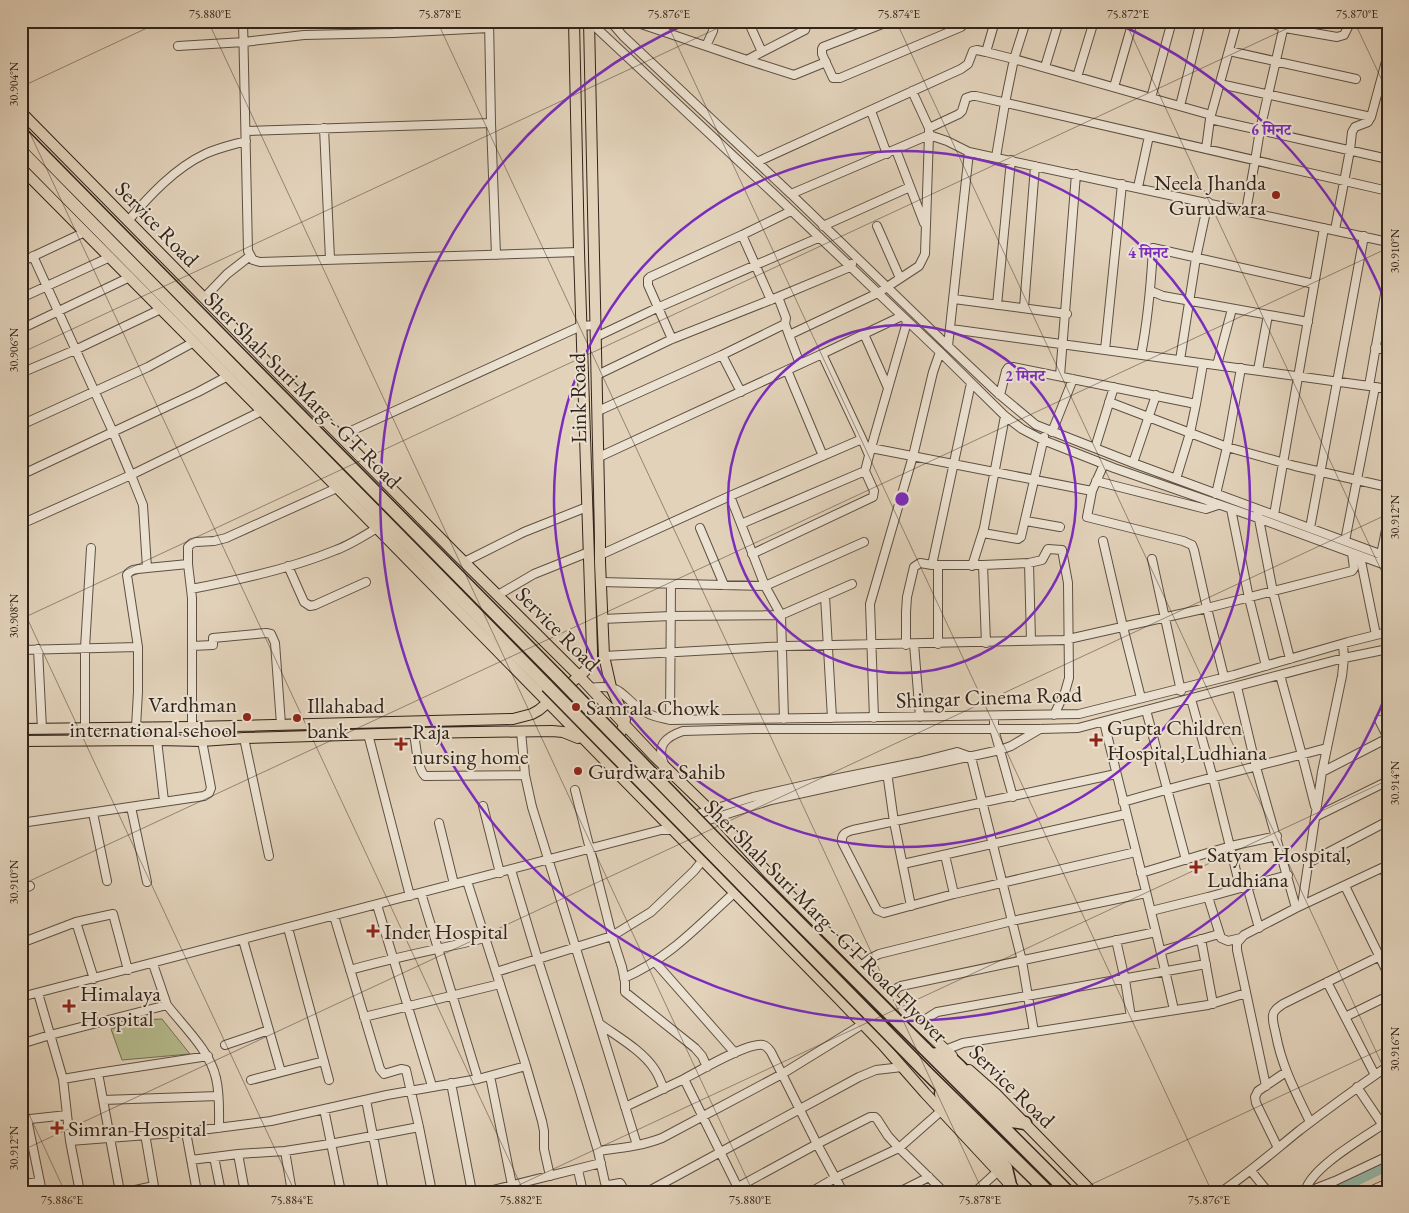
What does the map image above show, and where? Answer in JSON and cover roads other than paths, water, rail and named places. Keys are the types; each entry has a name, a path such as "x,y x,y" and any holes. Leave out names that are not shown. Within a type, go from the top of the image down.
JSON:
{"highway":[{"name":"Sher Shah Suri Marg - GT Road","path":"21,133 557,676"},
{"name":"Sher Shah Suri Marg - GT Road","path":"21,151 547,686"},
{"name":"Sher Shah Suri Marg - GT Road Flyover","path":"557,676 725,849 1068,1192"},
{"name":"Sher Shah Suri Marg - GT Road Flyover","path":"547,686 942,1088 1048,1192"},
{"path":"931,1055 944,1054 960,1067 1011,1121 1025,1123"},
{"path":"942,1088 941,1094 946,1105 1006,1168 1014,1188"}],"main road":[{"name":"Link Road","path":"21,729 513,719 532,714 580,677 592,659 578,252 574,21"},
{"name":"Link Road","path":"589,21 600,582 604,656 611,687 625,719 624,725"},
{"name":"Service Road","path":"21,112 464,562 580,677 624,725 714,814 768,873 918,1024 996,1094 1092,1192"},
{"path":"21,168 25,178 85,232 130,277 668,828 863,1024 997,1172 1014,1188"},
{"path":"21,741 202,741 368,734 521,731 563,732 598,749 609,745 624,725"}],"street":[{"path":"244,21 248,251 253,260 260,262 578,252"},
{"path":"589,21 774,194 818,238 853,263 1046,434 1104,464 1231,509 1274,515 1384,556 1388,520"},
{"path":"610,21 623,36 823,226 853,263"},
{"path":"632,21 794,75 826,62"},
{"path":"657,30 660,21"},
{"path":"706,46 713,31 714,21"},
{"path":"748,21 762,52"},
{"path":"747,60 805,30 804,21"},
{"path":"890,21 823,47 822,51 833,78 839,79 961,27 967,21"},
{"path":"986,52 995,21"},
{"path":"996,157 1014,59 1026,21"},
{"path":"1044,67 1059,21"},
{"path":"1077,77 1094,21"},
{"path":"1114,87 1133,21"},
{"path":"1152,98 1172,21"},
{"path":"1180,106 1201,21"},
{"path":"1206,150 1211,117 1237,21"},
{"path":"1266,21 1337,37 1344,35 1351,21"},
{"path":"1378,21 1388,24"},
{"path":"1246,211 1260,130 1284,24"},
{"path":"178,46 244,42 304,35 393,33 489,25 496,255"},
{"path":"757,162 963,67 968,64 973,51 977,50 1044,67 1260,130 1388,159"},
{"path":"1229,51 1356,79"},
{"path":"1335,230 1354,129 1365,124 1371,117 1388,54"},
{"path":"1220,84 1371,117"},
{"path":"788,335 883,289 919,266 922,262 925,254 929,131 912,91"},
{"path":"790,194 896,150 959,114 962,111 964,100 972,96 1388,191"},
{"path":"870,111 887,154"},
{"path":"246,131 491,123"},
{"path":"324,128 330,259"},
{"path":"929,131 969,152 1388,242"},
{"path":"1138,187 1149,136"},
{"path":"128,221 168,180 188,164 213,150 246,141"},
{"path":"896,150 926,227"},
{"path":"948,346 969,152"},
{"path":"997,304 1011,160"},
{"path":"1024,308 1035,166"},
{"path":"1060,376 1076,174"},
{"path":"1105,350 1122,184"},
{"path":"774,194 782,186"},
{"path":"823,226 910,187"},
{"path":"1180,360 1196,258 1208,202"},
{"path":"672,338 648,285 650,276 791,211"},
{"path":"878,226 900,278"},
{"path":"1274,515 1324,228"},
{"path":"21,262 85,232"},
{"path":"742,235 756,266 786,318 784,324 800,364"},
{"path":"1310,528 1364,236"},
{"path":"596,337 657,308 818,238"},
{"path":"1141,355 1148,300 1151,291 1153,248 1314,284"},
{"path":"33,256 113,432 143,505 147,568"},
{"path":"204,298 227,274 250,256"},
{"path":"21,298 110,257"},
{"path":"597,375 672,338 774,299 853,263"},
{"path":"21,329 130,277"},
{"path":"1345,541 1357,480 1372,387 1375,348 1388,277"},
{"path":"883,289 904,319 1005,416 1022,429 1095,448 1216,494 1258,514 1356,555 1388,566"},
{"path":"1151,291 1163,296 1308,322"},
{"path":"954,299 1066,314"},
{"path":"21,373 75,350 161,309"},
{"path":"1217,365 1232,309"},
{"path":"1258,370 1268,315"},
{"path":"598,457 864,334 904,319"},
{"path":"752,554 873,497 874,491 865,471 888,388 904,319"},
{"path":"598,411 722,355 784,324"},
{"path":"340,436 581,326 596,325"},
{"path":"951,329 1388,389"},
{"path":"864,334 888,388"},
{"path":"21,425 148,367 194,342"},
{"path":"1375,348 1388,350"},
{"path":"874,718 870,604 914,456 933,372 940,352"},
{"path":"822,354 862,439 870,451 914,456 1092,491"},
{"path":"722,355 741,392"},
{"path":"1176,479 1190,433 1204,364"},
{"path":"1000,395 1006,370 1011,367 1196,404"},
{"path":"1216,494 1242,368"},
{"path":"787,370 822,456"},
{"path":"21,475 228,376"},
{"path":"983,533 1020,539 1023,536 1034,479 1046,434 1073,379"},
{"path":"938,644 935,565 953,464 971,383"},
{"path":"1095,448 1114,387"},
{"path":"1134,464 1156,395"},
{"path":"1109,402 1227,447 1283,463 1388,487"},
{"path":"28,521 131,475 262,411"},
{"path":"972,566 983,533 1005,416"},
{"path":"600,555 862,439"},
{"path":"1104,464 1092,491 1087,517 1183,541 1192,545 1198,561 1224,677"},
{"path":"741,524 865,471"},
{"path":"1096,481 1206,509 1218,505"},
{"path":"192,727 191,589 188,547 192,543 226,538 337,488"},
{"path":"730,496 765,586 781,615 784,719"},
{"path":"464,562 524,532 588,507"},
{"path":"1231,509 1249,598 1266,666"},
{"path":"1258,514 1273,592 1290,659"},
{"path":"1026,521 1060,527"},
{"path":"191,589 234,581 338,550 377,528"},
{"path":"700,528 724,585"},
{"path":"1103,541 1122,627 1141,698"},
{"path":"600,582 765,586 864,542"},
{"path":"85,728 85,648 91,548"},
{"path":"920,717 906,612 914,567 920,563 972,566 1029,563 1041,561 1048,549 1062,550 1068,582 1068,684 1054,715"},
{"path":"498,596 534,574 589,552"},
{"path":"604,656 782,647 986,643 1069,639 1249,598 1353,570 1356,555"},
{"path":"1356,555 1376,635"},
{"path":"1152,559 1181,688 1187,700 1213,778 1230,846 1259,928"},
{"path":"1029,563 1031,641"},
{"path":"136,727 138,647 127,575 134,569 188,564"},
{"path":"983,565 986,643"},
{"path":"288,566 304,602 310,606 366,582"},
{"path":"670,720 671,584"},
{"path":"602,619 781,615 852,584"},
{"path":"825,596 832,718"},
{"name":"Shingar Cinema Road","path":"611,687 646,713 670,720 1079,714 1266,666 1388,632"},
{"path":"192,646 213,645 214,638 271,634 275,643 281,724"},
{"path":"1299,906 1344,658 1343,644"},
{"path":"21,650 138,647"},
{"path":"38,649 42,729"},
{"name":"Shingar Cinema Road","path":"665,766 660,751 663,744 668,738 683,731 1078,728 1344,658 1388,649"},
{"path":"1280,675 1316,814"},
{"path":"1237,686 1256,767 1299,906"},
{"path":"590,688 611,687"},
{"path":"1146,710 1186,860"},
{"path":"994,716 997,742 1013,796"},
{"path":"1322,772 1388,738 1379,720"},
{"path":"1104,722 1174,1010"},
{"path":"152,727 158,740 164,801"},
{"path":"21,998 668,828 714,814 754,797 814,782 887,772 1000,750 1040,729"},
{"path":"521,731 525,775 532,807 626,1107 636,1145"},
{"path":"414,733 419,765 425,776 525,775"},
{"path":"368,734 410,896"},
{"path":"244,738 269,856"},
{"path":"21,823 199,797 207,794 210,791 202,741"},
{"path":"1123,802 1327,748"},
{"path":"971,757 1022,961 1034,1032"},
{"path":"887,772 894,822 911,906"},
{"path":"1116,774 847,832 844,834 842,842 877,910 884,913 954,894 1136,852"},
{"path":"1316,814 1388,781"},
{"path":"575,790 612,936 622,967 626,994 695,1048 702,1056 707,1067"},
{"path":"483,806 500,872"},
{"path":"131,807 147,882"},
{"path":"93,813 107,881"},
{"path":"903,864 1126,814"},
{"path":"1308,862 1388,821"},
{"path":"439,823 454,884"},
{"path":"1141,872 1230,846 1276,836"},
{"path":"945,855 954,894"},
{"path":"496,972 612,936 650,912 694,871 702,861"},
{"path":"1208,896 1219,934 1225,941 1241,938 1299,906 1385,866 1388,878"},
{"path":"511,870 579,1088 606,1184 620,1183 623,1192"},
{"path":"1151,911 1288,875"},
{"path":"466,881 526,1066 544,1131 544,1149 550,1176"},
{"path":"21,890 30,886"},
{"path":"1345,886 1388,974"},
{"path":"421,893 478,1079"},
{"path":"624,978 655,962 690,935 734,893"},
{"path":"861,966 879,954 1012,921 1146,893"},
{"path":"377,905 432,1086"},
{"path":"21,943 76,922 113,914 128,970"},
{"path":"334,916 383,1073 404,1069 407,1074 432,1192"},
{"path":"76,922 94,979"},
{"path":"288,928 329,1080"},
{"path":"890,996 901,986 1156,932"},
{"path":"1161,951 1219,934"},
{"path":"350,970 393,958 485,938"},
{"path":"1241,938 1236,946 1266,1086"},
{"path":"1201,939 1213,1004"},
{"path":"243,940 281,1072"},
{"path":"1116,940 1131,1017"},
{"path":"1310,1122 1286,1072 1277,1042 1273,1014 1283,1004 1388,952"},
{"path":"655,962 736,1053"},
{"path":"153,964 167,1005 208,1056 216,1078 219,1128"},
{"path":"918,1024 936,1012 1125,980 1206,964"},
{"path":"1327,982 1375,1075"},
{"path":"364,1016 500,984"},
{"path":"38,992 63,1080 70,1141 80,1192"},
{"path":"946,1050 962,1043 1213,1004 1246,993"},
{"path":"1345,1017 1388,996"},
{"path":"21,1044 167,1005"},
{"path":"599,1024 637,1050 654,1068 664,1089"},
{"path":"598,1151 636,1145 662,1138 782,1074 863,1024"},
{"path":"225,1045 269,1030"},
{"path":"626,1107 736,1053 758,1045 766,1046 771,1052 843,1192"},
{"path":"63,1080 208,1056"},
{"path":"251,1080 324,1061"},
{"path":"70,1141 186,1132 271,1121 432,1086 478,1079 526,1066"},
{"path":"1221,1192 1252,1170 1310,1122 1388,1066"},
{"path":"647,1192 799,1108 864,1075 876,1070 902,1067"},
{"path":"1278,1148 1255,1100 1255,1094 1286,1072"},
{"path":"98,1073 120,1192"},
{"path":"490,1076 512,1185"},
{"path":"684,1079 738,1190"},
{"path":"450,1083 472,1192"},
{"path":"1357,1087 1385,1123 1388,1133"},
{"path":"103,1100 218,1096"},
{"path":"366,1100 384,1192"},
{"path":"324,1110 341,1192"},
{"path":"811,1192 899,1148 941,1111"},
{"path":"42,1192 32,1144 24,1119 67,1115"},
{"path":"729,1192 738,1190 817,1144 866,1119 875,1117 899,1148 944,1192"},
{"path":"1306,1192 1309,1181 1330,1161 1346,1148 1385,1123"},
{"path":"191,1160 285,1151 419,1127"},
{"path":"186,1132 197,1192"},
{"path":"126,1192 154,1189 145,1134"},
{"path":"21,1145 32,1144"},
{"path":"285,1151 292,1192"},
{"path":"238,1154 245,1192"},
{"path":"1306,1192 1343,1178 1388,1156"},
{"path":"214,1157 221,1192"},
{"path":"485,1192 601,1163"},
{"path":"578,1170 583,1192"},
{"path":"1252,1170 1268,1192"},
{"path":"975,1192 997,1172"},
{"path":"899,1192 929,1177"},
{"path":"21,1184 40,1182"},
{"path":"1368,1192 1388,1183"}],"waterway":[{"path":"1331,1192 1388,1164"}],"place":[{"name":"Neela Jhanda Gurudwara","path":"1276,195"},
{"name":"Samrala Chowk","path":"576,707"},
{"name":"Vardhman international school","path":"247,717"},
{"name":"Illahabad bank","path":"297,718"},
{"name":"Gupta Children Hospital,Ludhiana","path":"1096,740"},
{"name":"Raja nursing home","path":"401,744"},
{"name":"Gurdwara Sahib","path":"578,771"},
{"name":"Satyam Hospital, Ludhiana","path":"1196,867"},
{"name":"Inder Hospital","path":"373,931"},
{"name":"Himalaya Hospital","path":"69,1006"},
{"name":"Simran Hospital","path":"57,1128"}]}
